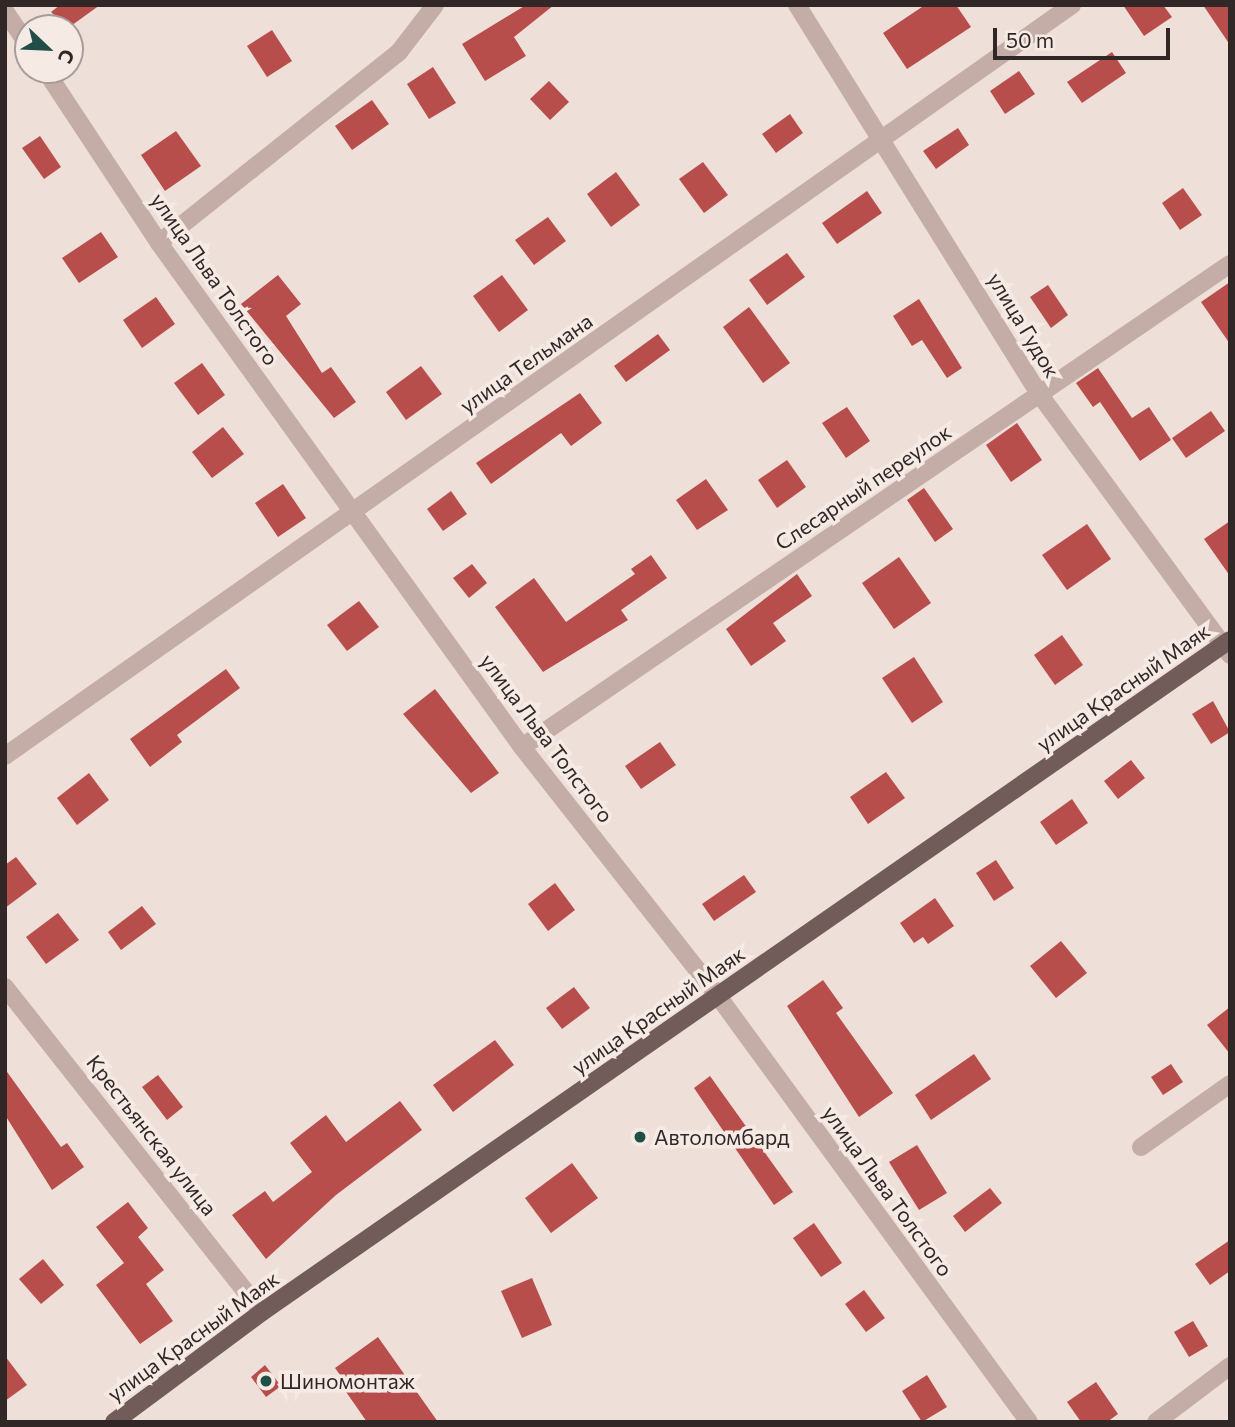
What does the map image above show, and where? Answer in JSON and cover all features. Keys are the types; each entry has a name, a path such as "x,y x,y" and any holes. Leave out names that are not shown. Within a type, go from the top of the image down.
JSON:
{"main road":[{"name":"улица Красный Маяк","path":"114,1422 262,1312 1227,647"}],"street":[{"path":"159,243 399,52 435,5"},
{"name":"улица Гудок","path":"797,5 883,137 1040,395 1227,647"},
{"name":"улица Тельмана","path":"5,756 354,513 1072,5"},
{"name":"улица Льва Толстого","path":"53,84 159,243 522,747 718,996 1028,1422"},
{"name":"Слесарный переулок","path":"522,747 1230,264"},
{"name":"Крестьянская улица","path":"5,987 262,1312"},
{"path":"1141,1147 1230,1084"},
{"path":"1156,1422 1230,1366"}],"building":[{"path":"60,5 100,5 84,16 84,14 51,12"},
{"path":"526,5 554,5 514,37 526,56 485,81 462,44"},
{"path":"925,5 956,5 971,27 907,69 883,33"},
{"path":"1123,5 1163,5 1172,17 1144,36"},
{"path":"1203,5 1230,5 1230,45"},
{"path":"272,30 292,61 267,77 247,46"},
{"path":"1112,52 1126,73 1082,103 1067,82"},
{"path":"433,67 456,103 429,119 407,84"},
{"path":"1019,71 1035,94 1005,114 990,91"},
{"path":"549,81 569,102 550,120 530,99"},
{"path":"372,100 389,124 352,150 335,126"},
{"path":"790,114 803,133 776,153 762,134"},
{"path":"958,128 969,145 936,169 923,151"},
{"path":"176,131 201,166 165,191 141,155"},
{"path":"40,136 61,167 44,179 22,148"},
{"path":"703,162 728,195 704,213 679,179"},
{"path":"616,172 640,205 611,227 587,194"},
{"path":"1183,188 1202,215 1180,230 1162,203"},
{"path":"867,191 882,213 837,244 822,223"},
{"path":"548,217 566,241 534,265 515,240"},
{"path":"101,232 118,257 79,283 62,258"},
{"path":"787,253 805,277 767,305 749,280"},
{"path":"278,275 301,304 286,316 322,373 331,367 356,402 334,418 241,304"},
{"path":"502,275 528,310 499,332 473,296"},
{"path":"1230,282 1230,344 1201,302"},
{"path":"1048,285 1068,315 1051,328 1030,297"},
{"path":"156,297 175,324 142,348 123,320"},
{"path":"919,299 962,368 947,378 922,340 912,346 893,316"},
{"path":"749,307 790,363 763,383 723,327"},
{"path":"658,334 670,350 626,382 614,366"},
{"path":"202,363 225,395 198,415 174,383"},
{"path":"421,366 442,394 406,420 386,392"},
{"path":"1098,368 1132,418 1149,407 1171,440 1140,461 1100,402 1093,407 1076,383"},
{"path":"580,393 602,423 571,446 561,433 491,484 476,463"},
{"path":"847,407 870,441 846,458 822,423"},
{"path":"1211,411 1225,431 1186,458 1172,438"},
{"path":"1017,423 1042,460 1011,482 986,445"},
{"path":"223,427 244,454 212,478 192,452"},
{"path":"787,460 806,487 777,508 758,480"},
{"path":"706,479 728,510 697,530 676,500"},
{"path":"283,484 306,518 278,537 255,503"},
{"path":"924,488 953,529 935,542 907,500"},
{"path":"451,491 467,514 443,531 427,509"},
{"path":"1230,521 1230,576 1204,539"},
{"path":"1087,524 1111,559 1067,590 1042,555"},
{"path":"651,555 667,578 621,610 628,620 543,672 495,607 534,578 566,622 635,574 631,569"},
{"path":"899,557 931,603 894,629 862,583"},
{"path":"472,564 487,583 469,598 453,578"},
{"path":"797,574 812,596 773,623 786,641 751,666 726,629"},
{"path":"359,601 379,627 347,651 327,625"},
{"path":"1062,635 1083,665 1055,685 1034,655"},
{"path":"914,657 943,702 912,723 882,678"},
{"path":"226,669 240,688 177,735 182,742 150,767 130,739"},
{"path":"435,689 499,773 471,793 403,714"},
{"path":"1213,701 1230,732 1211,744 1192,714"},
{"path":"660,742 676,765 641,789 625,766"},
{"path":"1131,760 1145,778 1118,799 1104,781"},
{"path":"886,772 905,798 868,824 850,797"},
{"path":"89,773 109,800 77,825 57,798"},
{"path":"1072,799 1088,823 1056,845 1040,822"},
{"path":"16,857 37,884 5,908 5,865"},
{"path":"996,860 1014,888 994,901 976,873"},
{"path":"744,875 756,892 714,921 702,904"},
{"path":"555,883 575,910 548,931 528,904"},
{"path":"935,898 954,926 928,944 923,937 914,943 900,923"},
{"path":"142,906 156,924 121,950 108,932"},
{"path":"58,913 79,940 46,964 26,937"},
{"path":"1061,941 1087,973 1056,998 1030,966"},
{"path":"823,980 843,1008 836,1013 893,1093 859,1117 787,1006"},
{"path":"574,987 590,1008 562,1029 546,1008"},
{"path":"1230,1007 1230,1054 1207,1025"},
{"path":"495,1040 514,1065 453,1112 433,1085"},
{"path":"974,1054 991,1079 931,1120 915,1095"},
{"path":"1171,1064 1183,1082 1163,1095 1151,1077"},
{"path":"5,1069 61,1147 67,1143 84,1167 52,1190 5,1115"},
{"path":"158,1075 183,1107 167,1120 142,1087"},
{"path":"710,1076 793,1192 774,1205 694,1088"},
{"path":"400,1101 422,1130 336,1195 266,1259 232,1215 265,1191 273,1202 312,1172 290,1143 326,1115 346,1142"},
{"path":"917,1145 947,1193 919,1210 889,1162"},
{"path":"572,1163 598,1198 551,1233 525,1198"},
{"path":"990,1188 1002,1203 965,1232 953,1216"},
{"path":"128,1202 148,1228 138,1237 164,1270 146,1284 173,1321 140,1344 96,1285 124,1263 96,1227"},
{"path":"814,1223 842,1263 821,1277 793,1238"},
{"path":"1230,1240 1230,1271 1210,1285 1195,1264"},
{"path":"43,1259 64,1285 41,1304 19,1279"},
{"path":"532,1278 552,1325 522,1338 501,1291"},
{"path":"864,1290 885,1318 866,1332 845,1304"},
{"path":"1193,1321 1208,1346 1189,1357 1174,1332"},
{"path":"378,1337 438,1422 367,1422 344,1389 348,1386 335,1368"},
{"path":"5,1356 27,1385 5,1401"},
{"name":"Шиномонтаж","path":"265,1365 281,1386 266,1397 251,1377"},
{"path":"927,1375 947,1407 922,1422 902,1391"},
{"path":"1096,1382 1118,1414 1107,1422 1081,1422 1067,1402"}],"place":[{"name":"Автоломбард","path":"640,1137"},
{"name":"Шиномонтаж","path":"266,1381"}]}
